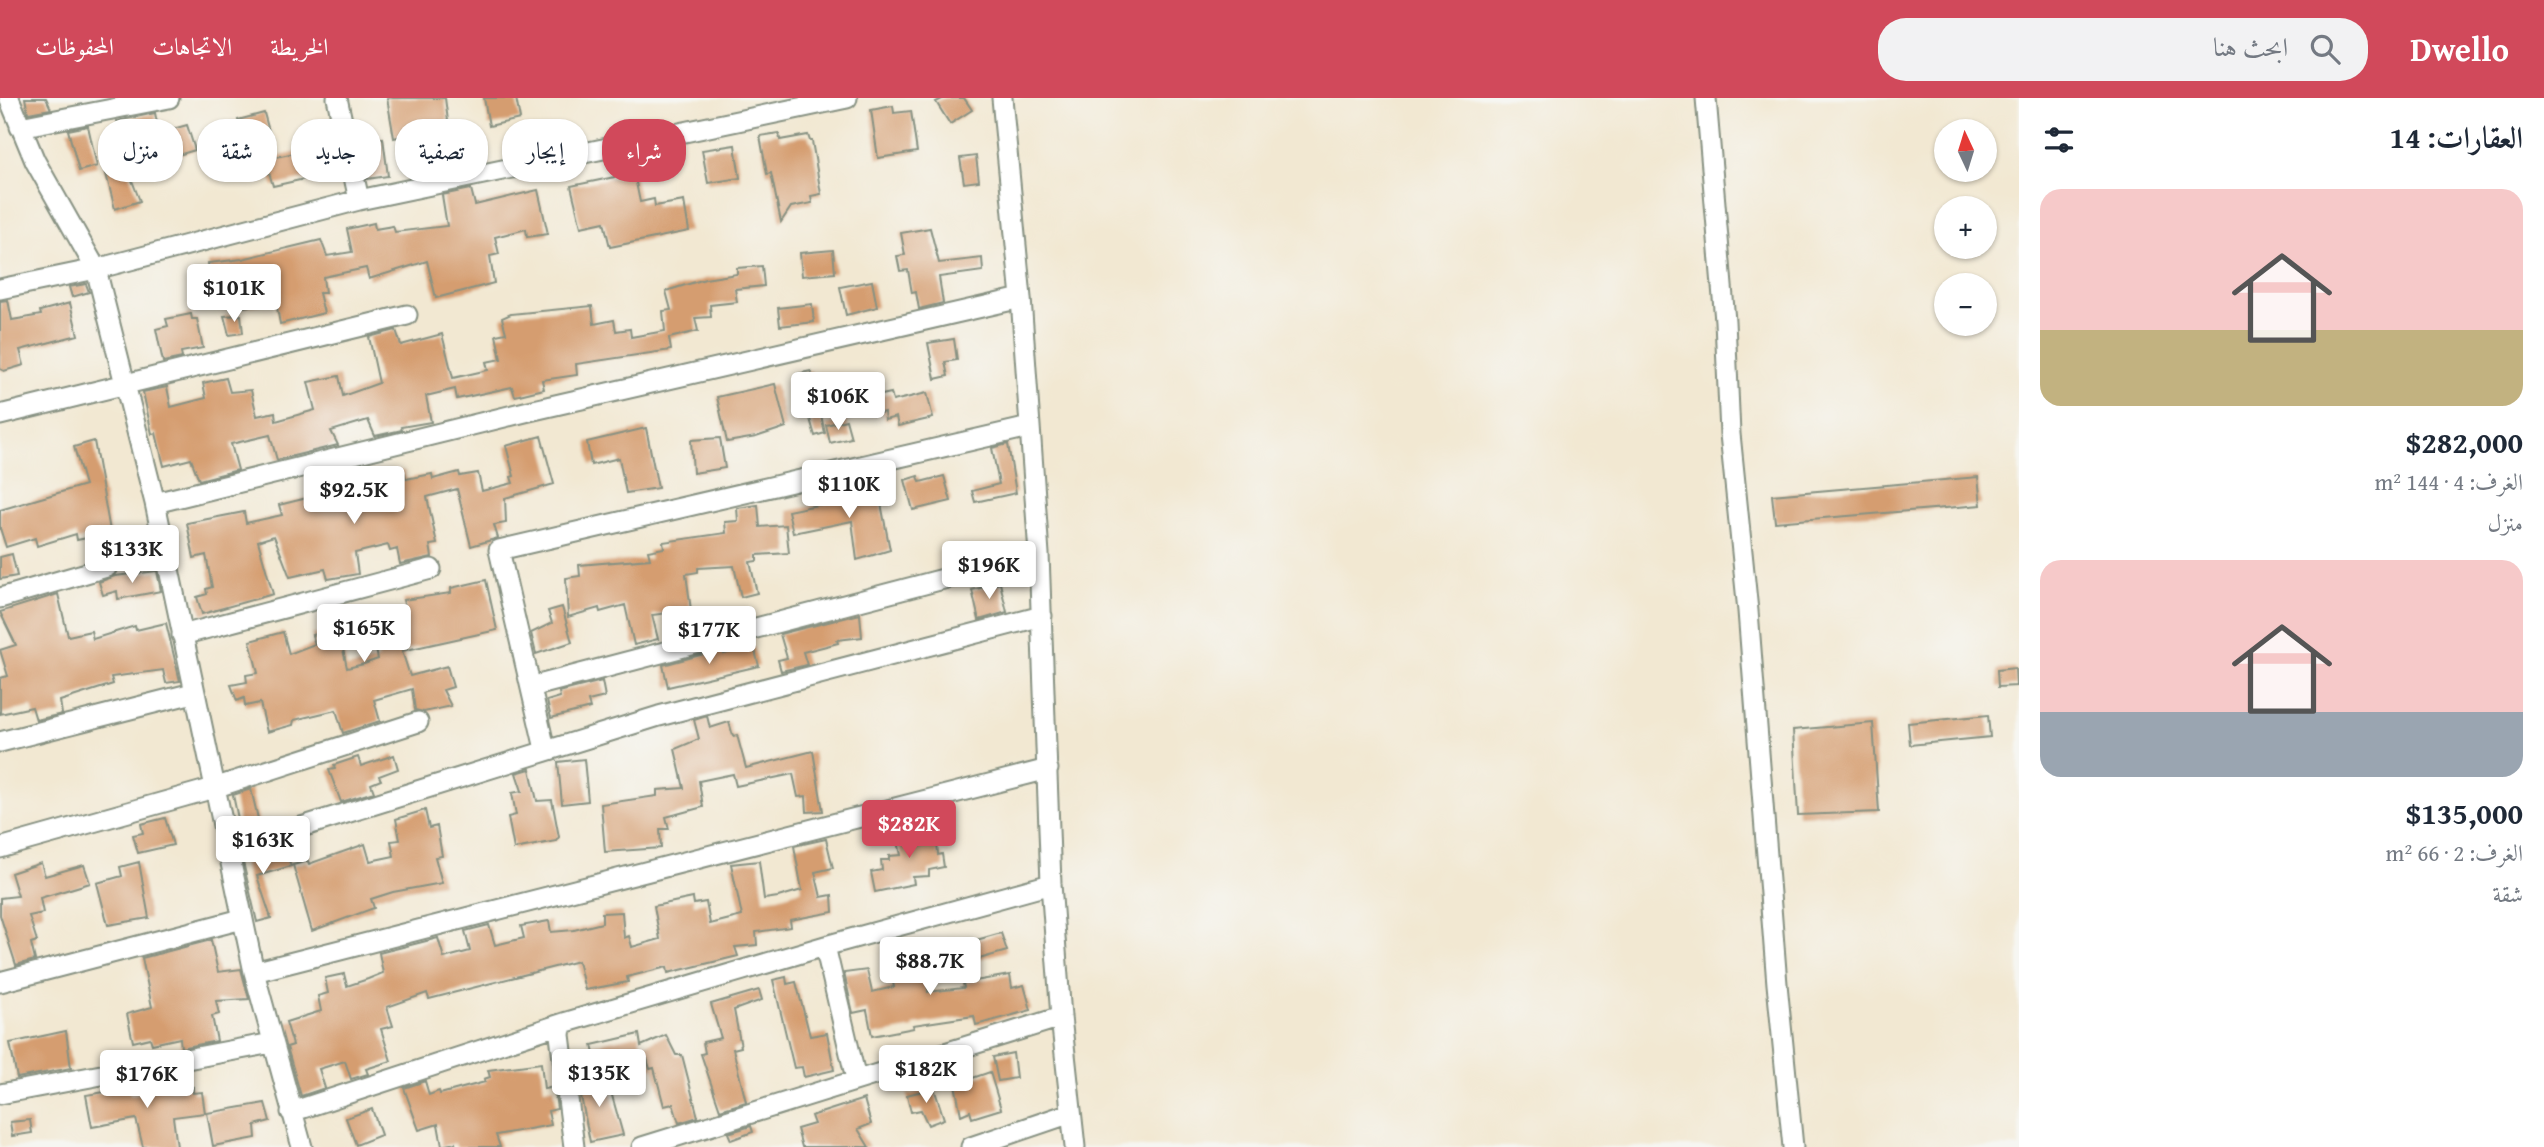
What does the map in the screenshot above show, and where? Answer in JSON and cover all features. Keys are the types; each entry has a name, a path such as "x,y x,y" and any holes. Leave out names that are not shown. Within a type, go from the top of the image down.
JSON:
{"street":[{"path":"9,98 20,127 96,269 155,503 254,972 302,1147"},
{"path":"20,127 169,98"},
{"path":"337,98 359,200"},
{"path":"0,289 96,269 359,200 847,98"},
{"path":"1002,98 1021,298 1039,554 1051,884 1061,1017 1075,1147"},
{"path":"1706,98 1725,321 1730,434 1748,611 1777,984 1793,1147"},
{"path":"155,503 512,416 1021,298"},
{"path":"0,415 407,315"},
{"path":"545,749 499,550 1029,427"},
{"path":"531,687 1039,554"},
{"path":"0,598 107,568"},
{"path":"182,635 430,569"},
{"path":"227,850 545,749 856,663 1042,616"},
{"path":"0,742 193,693"},
{"path":"0,848 214,788 418,722"},
{"path":"254,972 1048,769"},
{"path":"291,1112 567,1022 825,946 1051,884"},
{"path":"0,982 242,919"},
{"path":"825,946 856,1079"},
{"path":"642,1147 1061,1017"},
{"path":"567,1022 561,1027 560,1035 574,1147"},
{"path":"0,1094 272,1043"},
{"path":"971,1147 1071,1113"}],"building":[{"path":"25,98 46,98 51,109 28,113"},
{"path":"387,98 445,98 448,119 395,119 394,138"},
{"path":"484,98 516,98 520,119 502,119 502,123 489,126"},
{"path":"944,98 964,98 972,110 950,124 936,102"},
{"path":"893,106 894,113 911,111 917,152 878,158 871,110"},
{"path":"155,113 156,119 126,119"},
{"path":"264,113 266,119 242,119"},
{"path":"187,125 195,150 183,154 183,126"},
{"path":"88,126 97,166 79,171 68,130"},
{"path":"779,133 780,140 808,135 812,141 821,194 811,196 812,203 791,207 781,222 771,173 767,174 760,136"},
{"path":"381,138 388,176 381,177"},
{"path":"735,145 740,178 708,183 702,150"},
{"path":"291,154 291,182 273,186 272,182 277,182 277,157"},
{"path":"976,156 979,181 964,183 960,158"},
{"path":"602,180 602,182 636,182 640,202 654,199 655,206 684,201 689,231 610,247 604,222 581,227 571,186"},
{"path":"108,182 133,182 140,201 115,209"},
{"path":"471,189 475,205 538,190 548,234 527,237 526,229 495,237 499,254 490,256 494,283 436,298 427,261 369,279 366,268 323,277 325,293 319,293 324,313 280,324 276,302 242,307 237,283 211,286 208,263 242,259 321,240 327,256 352,252 347,229 374,223 375,229 393,226 395,232 447,226 442,195"},
{"path":"930,228 939,263 982,258 983,271 939,277 943,303 919,309 916,292 912,293 908,270 900,271 897,256 905,255 901,233"},
{"path":"833,250 835,273 802,276 800,253"},
{"path":"762,266 764,286 735,289 737,302 710,305 711,317 695,318 698,331 669,338 671,350 576,364 577,375 542,380 544,389 515,396 512,387 457,399 455,389 426,396 431,422 401,427 402,430 375,436 368,420 331,431 338,445 277,460 270,435 231,444 238,470 199,480 191,459 164,466 156,433 152,434 143,392 167,387 171,407 206,398 203,383 226,378 230,392 251,390 257,416 275,412 276,421 315,410 308,382 339,376 343,396 379,383 369,337 396,330 401,345 442,334 453,378 488,370 486,362 501,359 496,335 506,333 502,318 511,314 592,306 594,324 614,320 616,331 630,329 631,337 665,331 663,311 671,310 666,291 705,279 737,274 737,268"},
{"path":"872,281 877,307 846,315 840,287"},
{"path":"86,284 89,292 72,297 69,287"},
{"path":"8,300 12,320 41,315 40,311 70,303 78,335 20,350 24,365 4,371 0,369 0,301"},
{"path":"812,304 814,322 780,326 778,308"},
{"path":"191,314 192,319 197,319 203,348 181,352 182,358 163,362 156,329 168,326 166,319"},
{"path":"241,315 243,333 229,335 224,316"},
{"path":"954,339 957,360 945,362 948,376 935,379 928,343"},
{"path":"811,371 825,433 815,436 797,374"},
{"path":"775,384 786,427 756,437 727,442 717,397"},
{"path":"891,393 893,401 927,393 933,418 898,426 896,417 885,420 884,412 873,415 868,398"},
{"path":"846,420 851,438 830,443 826,425"},
{"path":"646,428 658,488 626,493 619,458 591,465 587,442"},
{"path":"541,436 554,484 505,498 506,523 494,525 498,538 471,546 457,489 427,497 437,544 430,545 432,557 400,564 397,549 390,551 388,545 355,553 358,574 328,579 325,569 290,577 274,536 258,541 273,594 202,614 197,597 207,594 206,589 212,587 206,555 194,558 187,523 244,512 246,523 282,515 279,505 311,497 309,489 404,471 406,479 432,474 433,479 459,472 460,476 478,473 482,491 513,483 511,477 514,476 506,446"},
{"path":"720,438 725,468 693,473 691,440"},
{"path":"94,441 112,542 109,543 111,556 93,558 87,538 77,540 76,534 37,546 35,538 6,547 0,528 0,510 85,485 74,447"},
{"path":"1008,444 1016,493 975,502 972,491 999,484 992,448"},
{"path":"918,476 920,482 944,476 951,501 913,510 905,480"},
{"path":"1978,477 1981,505 1775,522 1772,495"},
{"path":"878,488 890,550 857,560 852,521 793,533 788,511 847,499 846,493"},
{"path":"758,505 760,527 786,525 789,553 757,555 757,561 750,562 757,593 741,597 734,566 698,568 698,572 686,574 691,610 652,615 658,639 634,645 625,605 600,612 599,608 568,617 566,578 580,576 579,565 650,559 648,551 664,548 663,542 726,533 725,522 738,521 737,508"},
{"path":"12,554 17,576 0,579 0,557"},
{"path":"157,571 161,591 118,599 117,591 103,595 99,582 115,576"},
{"path":"486,580 497,630 402,651 410,676 447,666 453,687 443,690 451,706 424,712 415,710 412,689 374,700 380,721 343,733 336,710 294,720 293,725 267,732 260,703 245,706 244,698 237,701 231,685 247,682 246,675 258,673 250,641 283,632 289,654 315,644 312,635 339,630 347,668 364,664 378,659 372,630 398,625 395,613 406,611 403,600 451,593 451,588"},
{"path":"1000,583 1007,612 979,620 972,590"},
{"path":"58,594 68,636 91,631 93,639 135,626 136,630 166,623 180,681 166,683 163,670 111,677 113,684 60,701 62,714 36,720 32,707 0,714 0,678 8,676 0,650 16,645 0,612"},
{"path":"562,607 572,642 536,654 531,633 552,623 548,611"},
{"path":"860,614 862,637 837,640 838,643 803,652 807,665 781,671 778,660 787,658 780,634"},
{"path":"754,647 759,666 668,687 663,665 723,649 724,654"},
{"path":"2015,668 2016,686 1998,687 1997,670"},
{"path":"602,681 605,697 588,701 590,708 551,718 547,701 560,697 559,692"},
{"path":"1988,715 1990,737 1910,745 1908,723"},
{"path":"707,716 710,728 729,722 733,736 737,735 746,768 813,751 823,811 807,812 806,796 798,797 793,774 736,786 733,774 699,781 703,807 666,817 669,829 660,829 661,848 605,852 601,804 657,796 657,790 684,788 675,749 699,739 694,720"},
{"path":"1873,723 1879,812 1798,815 1793,730"},
{"path":"394,755 398,769 379,776 381,780 371,784 374,792 341,802 329,770 335,769 334,765 358,757 361,766"},
{"path":"584,759 588,801 562,804 558,762"},
{"path":"530,769 537,801 552,800 559,837 556,841 514,849 508,817 516,815 512,793 522,791 516,773"},
{"path":"251,789 260,827 241,833 233,795"},
{"path":"425,810 429,828 437,826 442,856 435,857 442,883 371,899 374,908 312,931 293,865 308,861 309,864 365,844 370,861 394,856 391,841 400,840 396,819"},
{"path":"165,818 173,845 138,853 133,835 143,833 141,824"},
{"path":"936,829 938,855 942,854 944,867 929,870 929,876 913,877 914,884 875,892 871,872 882,870 881,860 901,855 896,832"},
{"path":"826,839 833,868 815,872 821,897 832,895 833,912 790,920 791,927 756,932 757,945 735,947 738,956 668,973 667,967 627,977 628,982 585,990 578,961 429,999 427,993 387,1007 393,1026 381,1029 391,1061 366,1069 368,1074 351,1079 345,1061 319,1069 325,1088 301,1096 287,1047 293,1045 286,1022 321,1011 318,996 328,993 325,978 344,974 347,986 368,979 383,973 379,953 438,938 444,958 470,951 465,931 489,925 495,945 524,938 521,926 549,921 551,932 574,930 602,923 602,913 622,912 624,938 629,936 632,947 660,939 654,906 693,898 694,904 706,902 710,924 742,916 731,864 759,861 764,899 802,890 794,846"},
{"path":"283,845 291,866 257,876 271,918 257,922 242,858"},
{"path":"139,862 149,918 108,925 97,883 122,876 120,867"},
{"path":"41,863 45,876 84,865 90,883 40,898 43,913 29,916 37,941 31,943 35,960 16,965 0,915 0,898 18,896 11,873"},
{"path":"1001,933 1007,951 979,959 973,941"},
{"path":"211,940 218,972 241,969 249,999 216,1001 219,1014 212,1016 217,1041 181,1048 180,1038 152,1044 150,1038 133,1042 127,1014 152,1007 142,958"},
{"path":"918,941 922,979 927,978 928,992 964,988 963,983 1010,975 1012,988 1024,985 1031,1010 976,1025 974,1016 913,1025 914,1028 872,1036 867,1010 853,1013 844,973 867,970 872,992 894,987 887,953 897,952 896,947 906,946 905,942"},
{"path":"786,977 787,984 796,982 810,1036 827,1033 834,1070 804,1077 802,1067 794,1068 773,980"},
{"path":"759,990 762,1000 734,1010 741,1047 733,1049 746,1102 720,1110 701,1054 705,1053 703,1042 721,1038 711,1004"},
{"path":"66,1031 71,1068 17,1078 10,1043"},
{"path":"639,1034 641,1046 666,1035 676,1055 682,1055 698,1117 679,1123 673,1104 664,1106 654,1068 650,1069 647,1059 598,1071 592,1045"},
{"path":"1013,1053 1016,1078 998,1081 993,1057"},
{"path":"541,1063 544,1089 554,1087 557,1109 548,1111 551,1125 496,1135 500,1147 456,1147 455,1143 442,1146 438,1124 419,1130 404,1088 425,1081 429,1095 439,1091 440,1094 485,1082 484,1079 490,1077 488,1070"},
{"path":"990,1072 1001,1109 972,1118 970,1111 961,1115 955,1084"},
{"path":"606,1074 623,1135 590,1142 578,1081"},
{"path":"167,1075 170,1090 193,1087 193,1093 202,1092 205,1113 173,1117 177,1147 143,1147 136,1119 92,1127 86,1095 129,1088 130,1095 155,1089 155,1077"},
{"path":"934,1088 944,1119 928,1125 921,1110 911,1112 907,1095"},
{"path":"864,1099 871,1124 858,1129 869,1147 802,1147 797,1129 814,1124 811,1116"},
{"path":"265,1103 270,1121 255,1125 256,1138 213,1146 207,1113"},
{"path":"372,1109 381,1135 356,1145 346,1118"},
{"path":"30,1120 32,1133 12,1136 10,1122"},
{"path":"751,1126 753,1132 731,1140 728,1133"}]}
